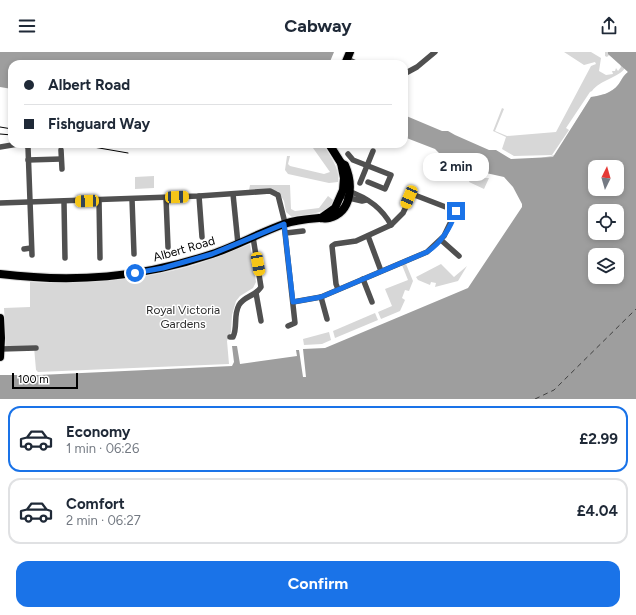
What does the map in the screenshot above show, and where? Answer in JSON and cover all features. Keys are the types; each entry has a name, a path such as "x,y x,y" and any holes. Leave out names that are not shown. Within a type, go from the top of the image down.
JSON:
{"highway":[{"path":"332,148 341,163 345,165 348,173 346,194"},
{"name":"Albert Road","path":"0,274 47,279 98,278 170,266 212,254 284,224 321,218 327,219 345,207 346,194"},
{"path":"0,318 0,350"}],"street":[{"path":"408,72 417,67 435,52"},
{"path":"28,148 32,255"},
{"path":"61,150 62,169"},
{"path":"360,183 373,151"},
{"path":"348,154 352,160 391,175 385,189 368,182"},
{"path":"28,160 62,159"},
{"path":"0,203 166,198 270,191 276,193 286,233 295,323 292,327"},
{"path":"233,194 238,244"},
{"path":"346,194 363,197 384,213 391,225"},
{"path":"293,302 321,297 338,290 381,271 427,252 441,240 457,210 411,194 402,214 391,225 356,241 335,244 332,246 338,290"},
{"path":"199,196 202,237"},
{"path":"166,198 168,247"},
{"path":"132,199 134,254"},
{"path":"99,200 100,258"},
{"path":"64,202 65,258"},
{"path":"286,233 303,231"},
{"path":"368,236 381,271"},
{"path":"230,337 233,337 235,334 236,316 239,305 245,299 256,293 260,288 261,283 253,237"},
{"path":"441,240 459,256"},
{"path":"24,249 31,248"},
{"path":"363,279 372,302"},
{"path":"256,293 261,321"},
{"path":"321,297 327,319"},
{"path":"0,350 36,348"}],"green space":[{"path":"564,52 591,52 601,58 599,71 606,75 613,74 612,71 615,71 616,68 618,71 621,67 620,63 609,55 607,57 605,56 605,52 636,52 597,160 588,160 588,166 541,158 555,155 591,97 606,94 613,90 628,72 625,68 619,74 600,84 590,92 566,128 569,130 552,155 514,156 502,149 506,137 493,131 502,108 504,109 495,131 507,136 556,132 591,66 596,64 595,62 584,65"},
{"path":"313,148 325,148 338,172 338,182 329,183 288,174 285,170 287,156 290,156 288,164 290,166 324,174 330,172"},
{"path":"473,171 485,176 485,178 489,178 484,189 469,182"},
{"path":"154,176 154,188 135,189 135,177"},
{"path":"250,185 290,185 291,209 295,211 319,208 328,196 333,200 327,209 316,213 292,217 286,212 284,201 278,191 249,190"},
{"name":"Royal Victoria Gardens","path":"250,244 256,282 253,288 240,296 236,301 232,315 231,332 227,341 229,364 38,372 36,370 34,347 6,348 4,308 30,307 30,282 89,282 148,276 195,265"},
{"path":"406,264 413,281 409,291 405,290 402,298 405,300 400,311 381,319 378,312 392,306 385,289 408,280 402,265"},
{"path":"441,264 454,277 467,266 458,281 435,287 436,283 431,282 430,285 418,280 416,277"},
{"path":"375,313 378,320 335,338 333,331"},
{"path":"329,332 331,340 322,344 304,345 303,339"}],"shaded area":[{"path":"0,52 334,52 331,60 8,60 8,88 0,87"},
{"path":"608,52 636,52 636,399 0,399 0,375 39,375 232,366 234,362 232,346 237,346 240,364 297,356 296,350 299,350 303,377 306,377 303,349 325,348 468,288 522,207 522,204 513,187 504,177 486,173 482,168 447,154 440,154 435,149 408,139 408,117 442,131 448,131 489,150 496,150 511,159 553,157 591,97 602,95 613,90 628,72 608,54"}],"ferry route":[{"path":"535,399 554,390 636,309"}],"tram line":[{"path":"0,127 8,128"},
{"path":"0,134 8,135"},
{"path":"99,148 128,153"}],"route":[{"path":"135,273 163,268 212,254 284,224 293,302 318,298 427,252 444,236 456,211"}]}
